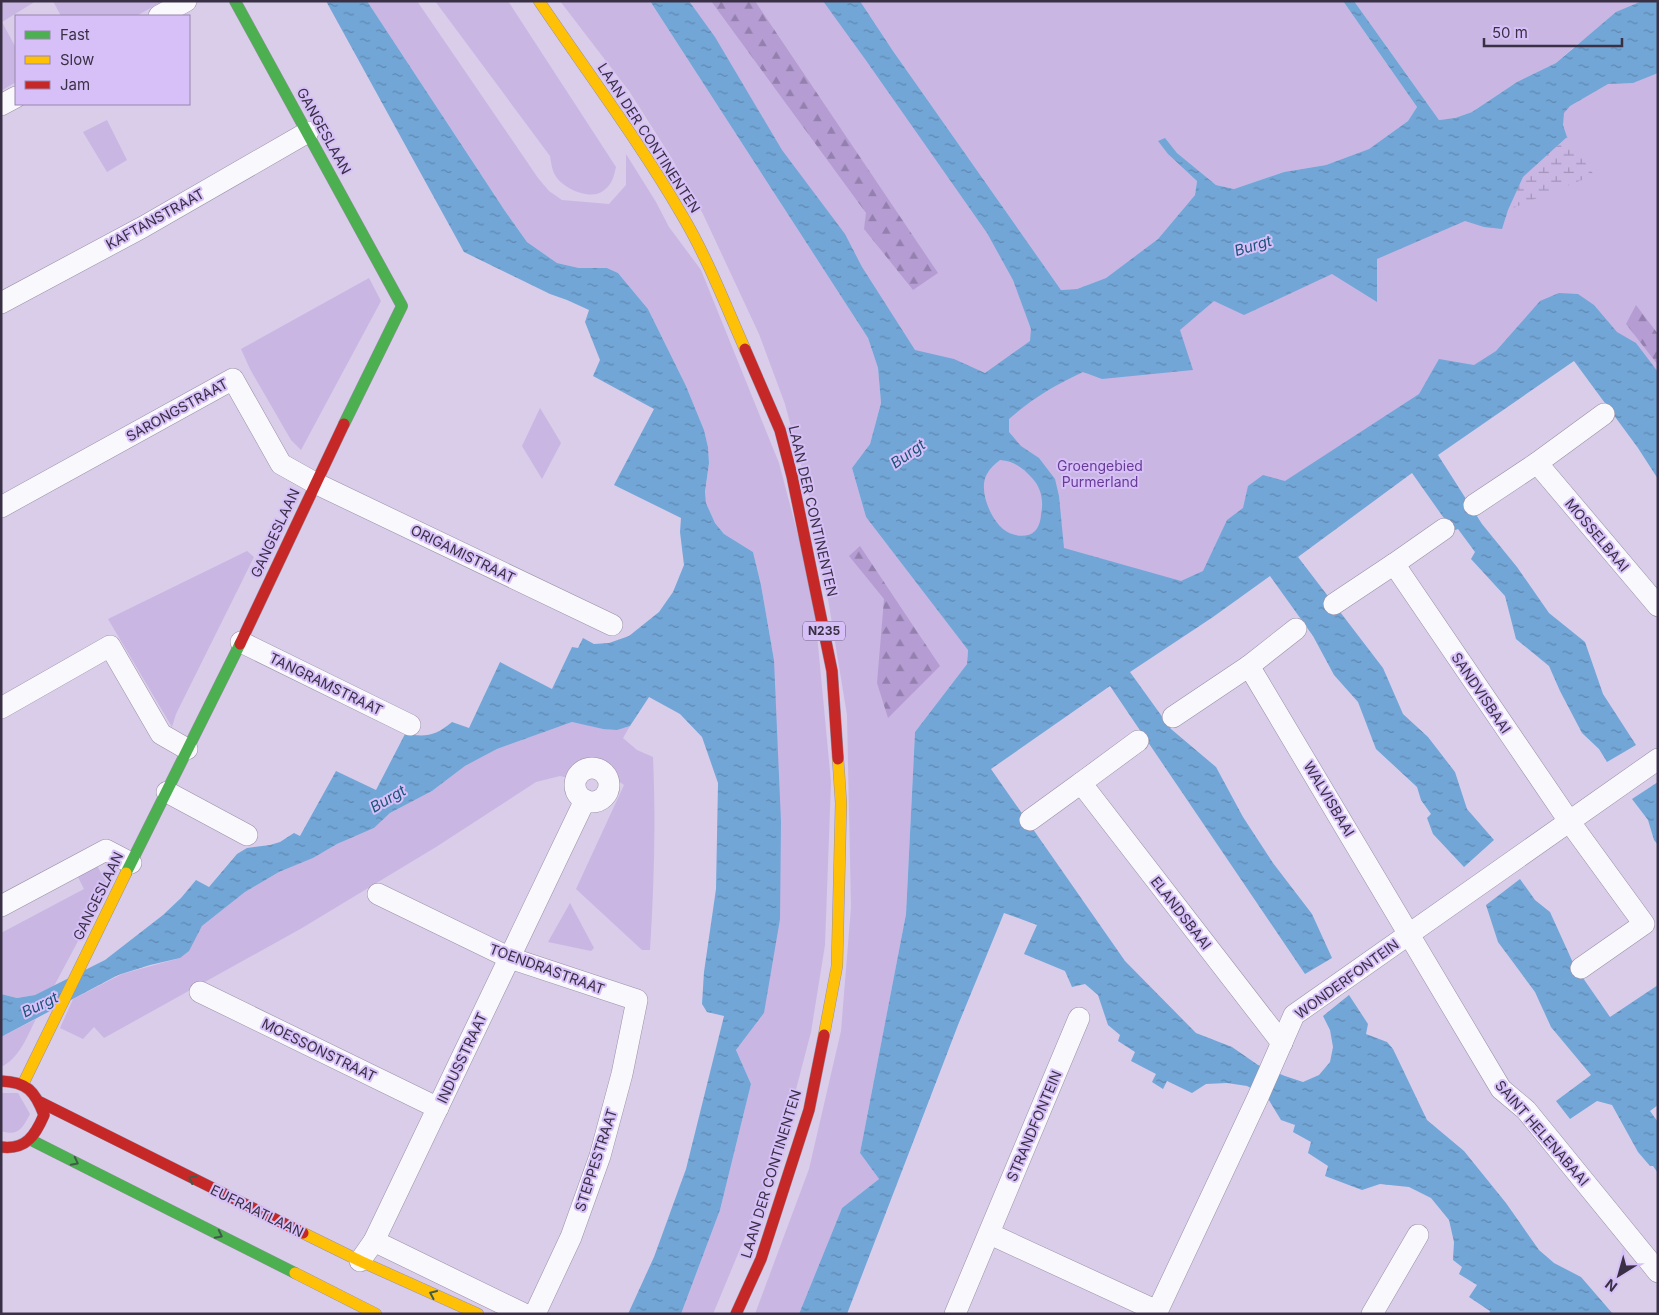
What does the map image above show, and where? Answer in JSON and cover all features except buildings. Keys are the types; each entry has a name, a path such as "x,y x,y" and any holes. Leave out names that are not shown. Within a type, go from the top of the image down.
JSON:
{"street":[{"path":"161,15 186,1"},
{"name":"GANGESLAAN","path":"23,1084 241,642 315,483 402,306 235,1"},
{"name":"LAAN DER CONTINENTEN","path":"539,1 643,153 683,216 715,280 765,394 780,430 792,476 832,670 841,803 837,966 809,1110 761,1259 736,1314"},
{"path":"1,105 15,98"},
{"name":"KAFTANSTRAAT","path":"1,303 151,222 308,132"},
{"name":"SARONGSTRAAT","path":"1,506 233,380 281,464 315,483"},
{"path":"1474,504 1537,463 1604,414"},
{"name":"MOSSELBAAI","path":"1537,463 1658,606"},
{"name":"ORIGAMISTRAAT","path":"315,483 612,625"},
{"path":"1334,604 1444,529"},
{"name":"SANDVISBAAI","path":"1394,564 1569,821"},
{"path":"1173,717 1249,666 1296,630"},
{"name":"TANGRAMSTRAAT","path":"241,642 410,725"},
{"path":"1,708 110,646 161,734 187,749"},
{"name":"WALVISBAAI","path":"1249,666 1410,933"},
{"path":"1030,820 1138,741"},
{"name":"WONDERFONTEIN","path":"1157,1312 1294,1015 1658,759"},
{"name":"ELANDSBAAI","path":"1080,783 1282,1043"},
{"path":"167,792 246,835"},
{"name":"INDUSSTRAAT","path":"358,1265 374,1241 585,800"},
{"path":"1569,821 1651,919 1581,968"},
{"path":"1,906 106,850 131,863"},
{"name":"TOENDRASTRAAT","path":"378,894 510,958 637,1000"},
{"name":"SAINT HELENABAAI","path":"1410,933 1501,1089 1526,1110 1658,1272"},
{"name":"MOESSONSTRAAT","path":"200,992 438,1108"},
{"name":"STEPPESTRAAT","path":"535,1314 571,1237 600,1156 622,1074 637,1000"},
{"name":"STRANDFONTEIN","path":"955,1314 1079,1018"},
{"path":"1,1082 12,1081 23,1084"},
{"name":"EUFRAATLAAN","path":"23,1084 33,1091 40,1102 358,1265 478,1314"},
{"path":"2,1150 18,1147 31,1140 37,1133 44,1115 40,1102"},
{"path":"31,1140 342,1299 376,1314"},
{"path":"990,1234 1157,1312"},
{"path":"1372,1314 1418,1235"},
{"path":"374,1241 524,1314"}],"green space":[{"path":"1,1 36,1 2,22 15,46 15,83 1,91"},
{"path":"53,1 160,1 160,3 138,15 60,15"},
{"path":"367,1 417,1 538,178 549,191 562,200 609,204 626,185 626,154 669,227 701,270 779,463 813,592 831,782 825,945 811,1032 787,1124 770,1177 713,1314 681,1314 720,1210 751,1084 736,1050 764,1013 774,660 761,585 753,552 724,534 715,523 706,503 705,493 709,463 704,430 686,386 648,309 618,273 607,268 579,268 557,263 527,242"},
{"path":"435,1 508,1 616,167 612,180 606,189 597,194 584,194 577,192 559,180 553,171 550,156"},
{"path":"560,1 650,1 868,338 878,368 881,403 870,444 852,468 866,517 968,649 967,664 915,732 906,914 860,1153 879,1179 842,1208 799,1314 755,1314 809,1169 841,1031 851,907 847,715 814,514 785,404 759,334 703,214 671,157 629,91"},
{"name":"Groengebied Purmerland","path":"662,1 844,1 1075,334 1658,40 1658,426 1585,326 1082,657 953,534 890,342"},
{"path":"711,1 755,1 938,273 913,290 864,229 866,213"},
{"path":"860,1 1343,1 1417,107 1408,121 1369,149 1326,165 1284,172 1234,189 1216,185 1177,153 1165,139 1197,181 1195,195 1158,239 1106,278 1077,289 1061,290"},
{"path":"1354,1 1642,1 1575,46 1556,63 1517,82 1472,112 1455,118 1439,120"},
{"path":"107,120 127,160 107,172 83,132"},
{"path":"1567,137 1594,175 1508,210 1523,177"},
{"path":"369,278 381,301 301,450 291,440 250,369 241,349"},
{"path":"1636,305 1658,334 1658,365 1626,324"},
{"path":"540,408 561,443 542,479 522,446"},
{"path":"860,546 940,666 888,718 877,683 884,599 849,556"},
{"path":"247,551 254,557 176,714 172,727 108,619"},
{"path":"572,722 607,729 630,726 623,738 637,750 653,757 654,854 650,950 642,950 576,889 624,785 614,778 600,761 592,759 579,765 573,779 560,776 536,782 436,847 302,928 104,1038 94,1027 83,1039 60,1028 73,999 122,974 180,958 195,939 202,926 245,892 279,872 313,858 337,844 374,828 390,813 432,791 465,766 497,749"},
{"path":"96,864 108,885 54,986 35,995 17,998 1,994 1,933 84,889 77,875"},
{"path":"570,903 594,948 591,951 548,942"},
{"path":"36,1019 18,1052 8,1063 1,1067 1,1037"},
{"path":"1,1093 18,1093 30,1114 20,1130 16,1132 7,1133 1,1131"}],"water":[{"name":"Burgt","path":"326,1 367,1 527,242 557,263 579,268 607,268 618,273 648,309 686,386 704,430 709,463 705,492 706,503 715,523 724,534 753,552 761,585 774,660 781,822 780,919 764,1013 736,1050 751,1084 720,1210 681,1314 628,1314 654,1257 686,1169 724,1016 707,1012 702,1004 704,972 716,889 718,783 702,737 680,714 649,697 630,726 617,730 572,722 497,749 465,766 432,791 390,813 374,828 337,844 313,858 279,872 245,892 202,926 189,951 180,958 118,975 1,1037 1,994 17,998 35,995 105,960 163,915 196,880 209,887 237,854 247,848 280,842 294,833 300,836 336,771 376,790 405,734 435,733 452,722 469,728 500,662 552,689 572,647 578,648 583,638 594,644 609,643 629,636 659,612 673,592 684,565 680,532 681,518 614,485 654,409 593,376 600,360 585,322 589,310 550,294 464,252"},
{"name":"Burgt","path":"650,1 689,1 715,37 782,150 845,234 862,267 915,350 954,359 985,373 1030,341 1031,329 1013,280 987,233 823,1 860,1 1061,290 1077,289 1106,278 1158,239 1195,195 1197,181 1168,154 1158,141 1165,138 1177,153 1216,185 1234,189 1284,172 1326,165 1369,149 1408,121 1417,107 1343,1 1354,1 1439,120 1455,118 1472,112 1517,82 1556,63 1616,12 1642,1 1658,1 1658,73 1633,83 1608,84 1570,106 1564,113 1563,125 1567,137 1523,177 1508,210 1502,229 1484,227 1465,221 1377,259 1377,302 1332,274 1244,315 1214,301 1180,330 1193,370 1102,379 1083,372 1044,392 1009,419 1009,432 1021,446 1039,458 1055,479 1059,496 1064,548 1181,581 1203,571 1227,520 1243,508 1248,486 1263,475 1285,481 1419,394 1439,359 1474,365 1496,351 1540,301 1559,293 1578,294 1594,305 1617,332 1636,343 1658,372 1658,479 1638,448 1574,361 1438,455 1482,524 1517,567 1549,613 1585,642 1603,694 1636,745 1607,762 1599,749 1582,733 1549,666 1516,639 1505,596 1471,559 1475,552 1458,529 1453,531 1412,473 1298,557 1383,668 1403,714 1428,737 1455,772 1467,809 1494,840 1464,867 1433,834 1427,818 1431,814 1421,800 1417,787 1376,749 1358,702 1334,675 1313,636 1270,576 1213,617 1130,672 1171,729 1216,767 1243,817 1273,863 1312,914 1332,958 1305,974 1110,686 991,769 1125,961 1196,1033 1232,1047 1258,1065 1303,1082 1319,1075 1330,1062 1333,1047 1330,1030 1323,1016 1349,995 1368,1024 1366,1034 1387,1042 1393,1049 1427,1120 1464,1151 1506,1203 1539,1250 1554,1263 1581,1277 1613,1314 1489,1314 1490,1311 1469,1297 1477,1285 1459,1274 1462,1267 1453,1260 1454,1242 1449,1220 1431,1198 1409,1187 1380,1184 1362,1190 1325,1176 1328,1166 1308,1153 1311,1142 1293,1132 1295,1125 1281,1120 1267,1097 1247,1086 1227,1083 1206,1084 1192,1093 1167,1081 1163,1089 1152,1082 1156,1074 1131,1061 1135,1052 1118,1041 1120,1035 1108,1025 1098,995 1085,984 1072,987 1065,971 1024,954 1037,925 1004,913 958,1025 847,1314 799,1314 842,1208 879,1179 860,1153 906,914 915,732 967,664 968,650 866,517 852,468 870,444 881,403 878,368 868,338","holes":["1000,460 1014,463 1025,471 1038,486 1041,494 1040,523 1035,531 1028,535 1015,535 1003,529 994,518 987,503 984,487 987,474"]},
{"path":"1658,782 1658,845 1654,840 1648,820 1632,799"},
{"path":"1520,879 1535,900 1550,912 1574,965 1610,1017 1658,985 1658,1105 1650,1111 1658,1122 1658,1173 1638,1152 1612,1105 1597,1101 1570,1119 1556,1101 1591,1075 1551,1027 1535,992 1498,942 1486,905"}],"traffic: fast":[{"path":"235,1 402,306 344,424"},
{"path":"126,873 240,644"},
{"path":"31,1140 295,1273"}],"traffic: slow":[{"path":"539,1 631,133 682,215 708,264 745,349"},
{"path":"824,1035 837,966 841,803 838,759"},
{"path":"23,1084 126,873"},
{"path":"303,1233 478,1314"},
{"path":"295,1273 376,1314"}],"traffic: jam":[{"path":"745,349 780,430 792,476 832,671 838,759"},
{"path":"240,644 344,424"},
{"path":"736,1314 761,1259 809,1110 824,1035"},
{"path":"1,1081 17,1083 29,1089 44,1115 29,1140 17,1146 1,1147"},
{"path":"40,1102 303,1233"}]}
